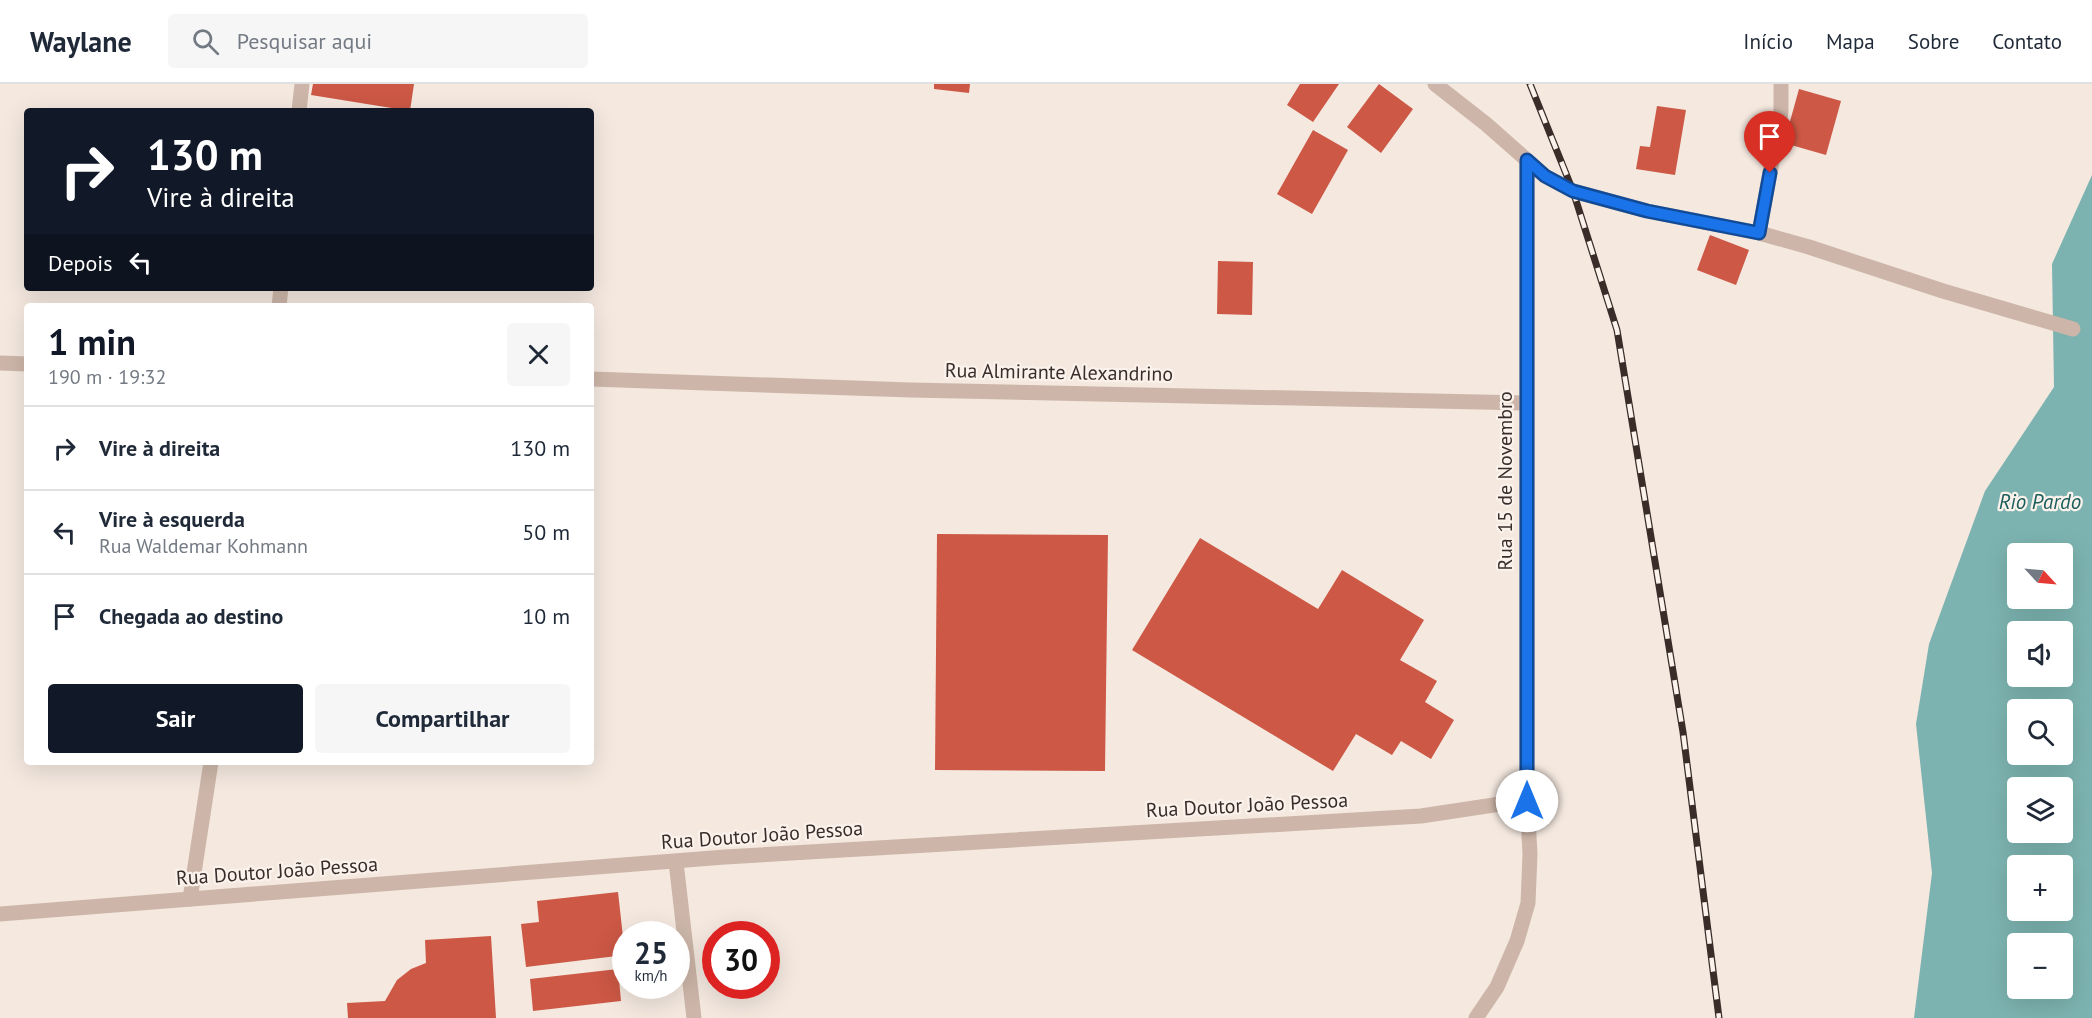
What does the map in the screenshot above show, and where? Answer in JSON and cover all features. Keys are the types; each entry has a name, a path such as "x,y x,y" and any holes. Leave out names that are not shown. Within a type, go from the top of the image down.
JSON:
{"street":[{"path":"299,108 302,84"},
{"path":"1435,84 1486,124 1545,176 1573,191 1647,211 1759,233 2073,329"},
{"path":"1759,233 1781,112 1781,84"},
{"name":"Rua 15 de Novembro","path":"1476,1018 1497,987 1517,941 1528,903 1530,854 1527,801 1527,160"},
{"path":"0,363 24,364"},
{"name":"Rua Almirante Alexandrino","path":"594,379 899,389 1526,403"},
{"path":"190,898 211,765"},
{"name":"Rua Doutor João Pessoa","path":"0,914 748,855 1421,816 1527,801"},
{"path":"676,862 694,1018"}],"water":[{"name":"Rio Pardo","path":"2092,175 2092,1018 1914,1018 1932,873 1916,724 1929,644 1985,491 2054,387 2052,264"}],"building":[{"path":"313,84 414,84 410,108 391,108 311,95"},
{"path":"934,84 970,84 969,93 934,89"},
{"path":"1300,84 1339,84 1313,122 1287,105"},
{"path":"1379,84 1413,109 1381,153 1347,127"},
{"path":"1799,89 1841,101 1826,155 1784,143"},
{"path":"1657,106 1686,110 1675,175 1636,169 1640,146 1650,147"},
{"path":"1313,130 1348,150 1312,214 1277,194"},
{"path":"1710,235 1749,250 1736,285 1697,270"},
{"path":"1218,261 1253,262 1252,315 1217,314"},
{"path":"937,534 1108,535 1105,771 935,770"},
{"path":"1200,538 1318,609 1342,570 1424,620 1400,660 1437,681 1425,702 1454,720 1431,759 1401,741 1392,755 1356,734 1333,771 1132,650"},
{"path":"618,892 621,921 612,921 612,957 526,967 521,924 539,922 537,901"},
{"path":"491,936 496,1018 348,1018 347,1003 385,1001 397,980 411,969 426,963 425,940"},
{"path":"612,970 612,999 621,999 621,1001 533,1011 530,979"}],"railway":[{"path":"1530,84 1573,191 1617,330 1683,732 1719,1018"}],"route":[{"path":"1527,801 1527,160 1545,176 1573,191 1647,211 1759,233 1770,173"}]}
